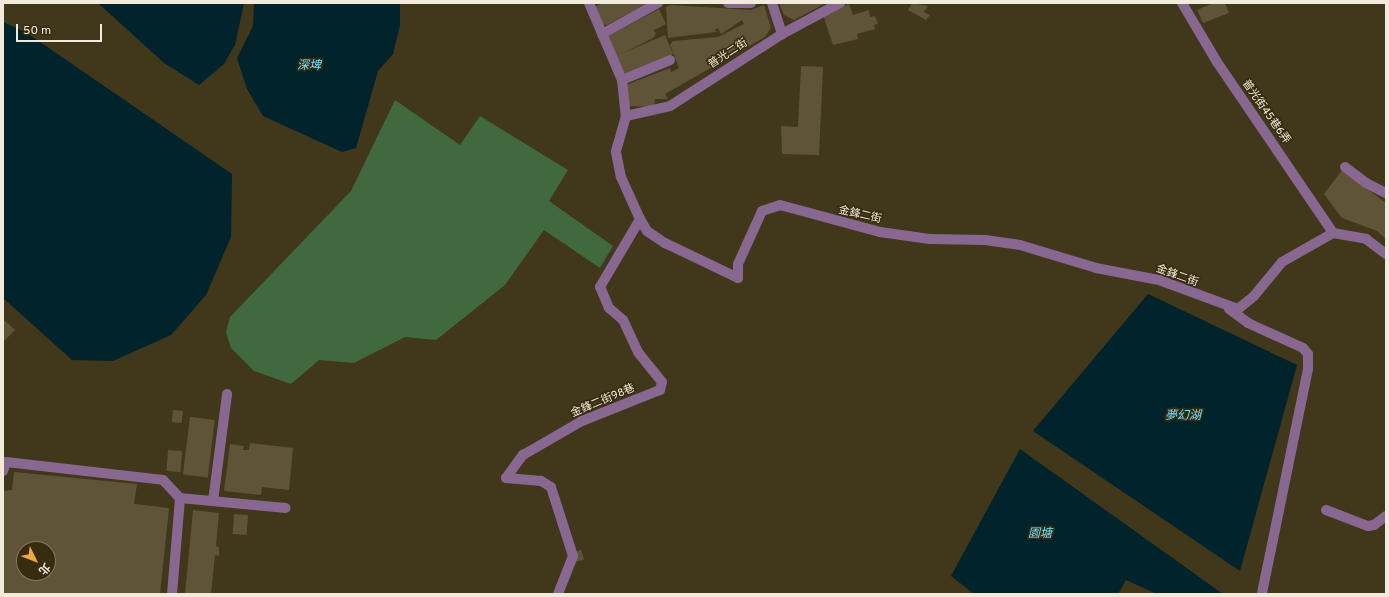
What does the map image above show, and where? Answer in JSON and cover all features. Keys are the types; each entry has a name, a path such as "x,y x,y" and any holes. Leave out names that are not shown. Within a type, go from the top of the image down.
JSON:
{"lane":[{"name":"金鋒二街","path":"589,3 622,80 626,116 616,152 621,177 640,219 647,231 665,243 738,278 738,264 762,211 780,205 880,232 930,239 985,240 1020,245 1096,268 1159,280 1228,308"},
{"path":"602,34 658,3"},
{"path":"728,3 751,3"},
{"path":"772,3 782,34"},
{"name":"普光二街","path":"626,116 670,106 782,34 840,3"},
{"name":"普光街45巷6弄","path":"1182,3 1217,62 1333,233"},
{"path":"622,80 670,60"},
{"path":"1346,166 1366,183 1386,193"},
{"name":"金鋒二街98巷","path":"558,594 573,556 551,487 541,481 506,478 523,455 576,424 660,390 662,382 638,352 623,320 609,308 600,287 640,219"},
{"path":"1228,308 1238,309 1254,296 1282,262 1333,233 1366,239 1386,254"},
{"path":"1228,308 1248,323 1303,348 1308,354 1307,376 1262,594"},
{"path":"213,502 227,394"},
{"path":"3,471 6,462 163,480 180,498 286,508"},
{"path":"172,594 180,498"},
{"path":"1326,510 1368,526 1374,525 1386,516"}],"green space":[{"path":"395,100 460,145 480,116 568,170 549,201 613,246 600,268 544,230 505,285 436,340 405,337 354,363 319,360 291,384 254,371 231,348 226,332 230,317 351,191"}],"water":[{"path":"98,3 244,3 235,45 224,64 199,85 164,63"},
{"name":"深埤","path":"254,3 400,3 400,25 393,54 378,71 356,148 342,152 263,116 247,89 237,58 253,26"},
{"path":"3,22 27,33 232,174 231,237 206,295 171,335 113,361 72,360 3,298"},
{"name":"夢幻湖","path":"1148,294 1297,365 1240,571 1033,431"},
{"name":"園塘","path":"1020,449 1223,594 1157,594 1126,580 1118,594 974,594 951,576"}],"building":[{"path":"602,3 648,3 607,25 601,24 593,8"},
{"path":"779,3 826,3 794,20 784,15"},
{"path":"912,3 928,6 924,12 930,15 926,20 908,10"},
{"path":"1213,3 1225,3 1229,13 1203,23 1197,10"},
{"path":"849,4 853,15 869,10 870,17 875,16 878,24 874,25 875,29 857,34 858,39 833,45 823,15"},
{"path":"671,5 751,10 764,5 771,28 765,37 665,94 668,99 655,99 654,107 625,106 626,85 670,68 671,72 679,68 670,45 673,41 718,37 744,24 742,20 721,34 718,28 715,30 716,32 668,38 666,7"},
{"path":"659,9 666,24 654,30 656,34 653,38 615,57 608,36"},
{"path":"665,35 673,54 623,76 614,56"},
{"path":"801,66 823,67 819,155 782,154 781,126 798,127"},
{"path":"1342,170 1386,203 1386,239 1377,231 1342,218 1324,194"},
{"path":"3,319 15,330 4,341 3,339"},
{"path":"173,410 183,411 182,423 172,422"},
{"path":"190,417 215,420 208,478 183,475"},
{"path":"250,443 293,448 289,490 262,487 261,495 224,491 230,444 244,446 243,450 249,450"},
{"path":"168,450 182,451 181,472 167,471"},
{"path":"14,472 137,484 134,504 169,508 160,594 3,594 3,491 12,490"},
{"path":"193,510 219,513 216,546 219,547 219,556 215,555 211,594 185,594"},
{"path":"234,514 248,515 247,535 233,534"},
{"path":"581,550 584,560 575,562 572,553"}]}
